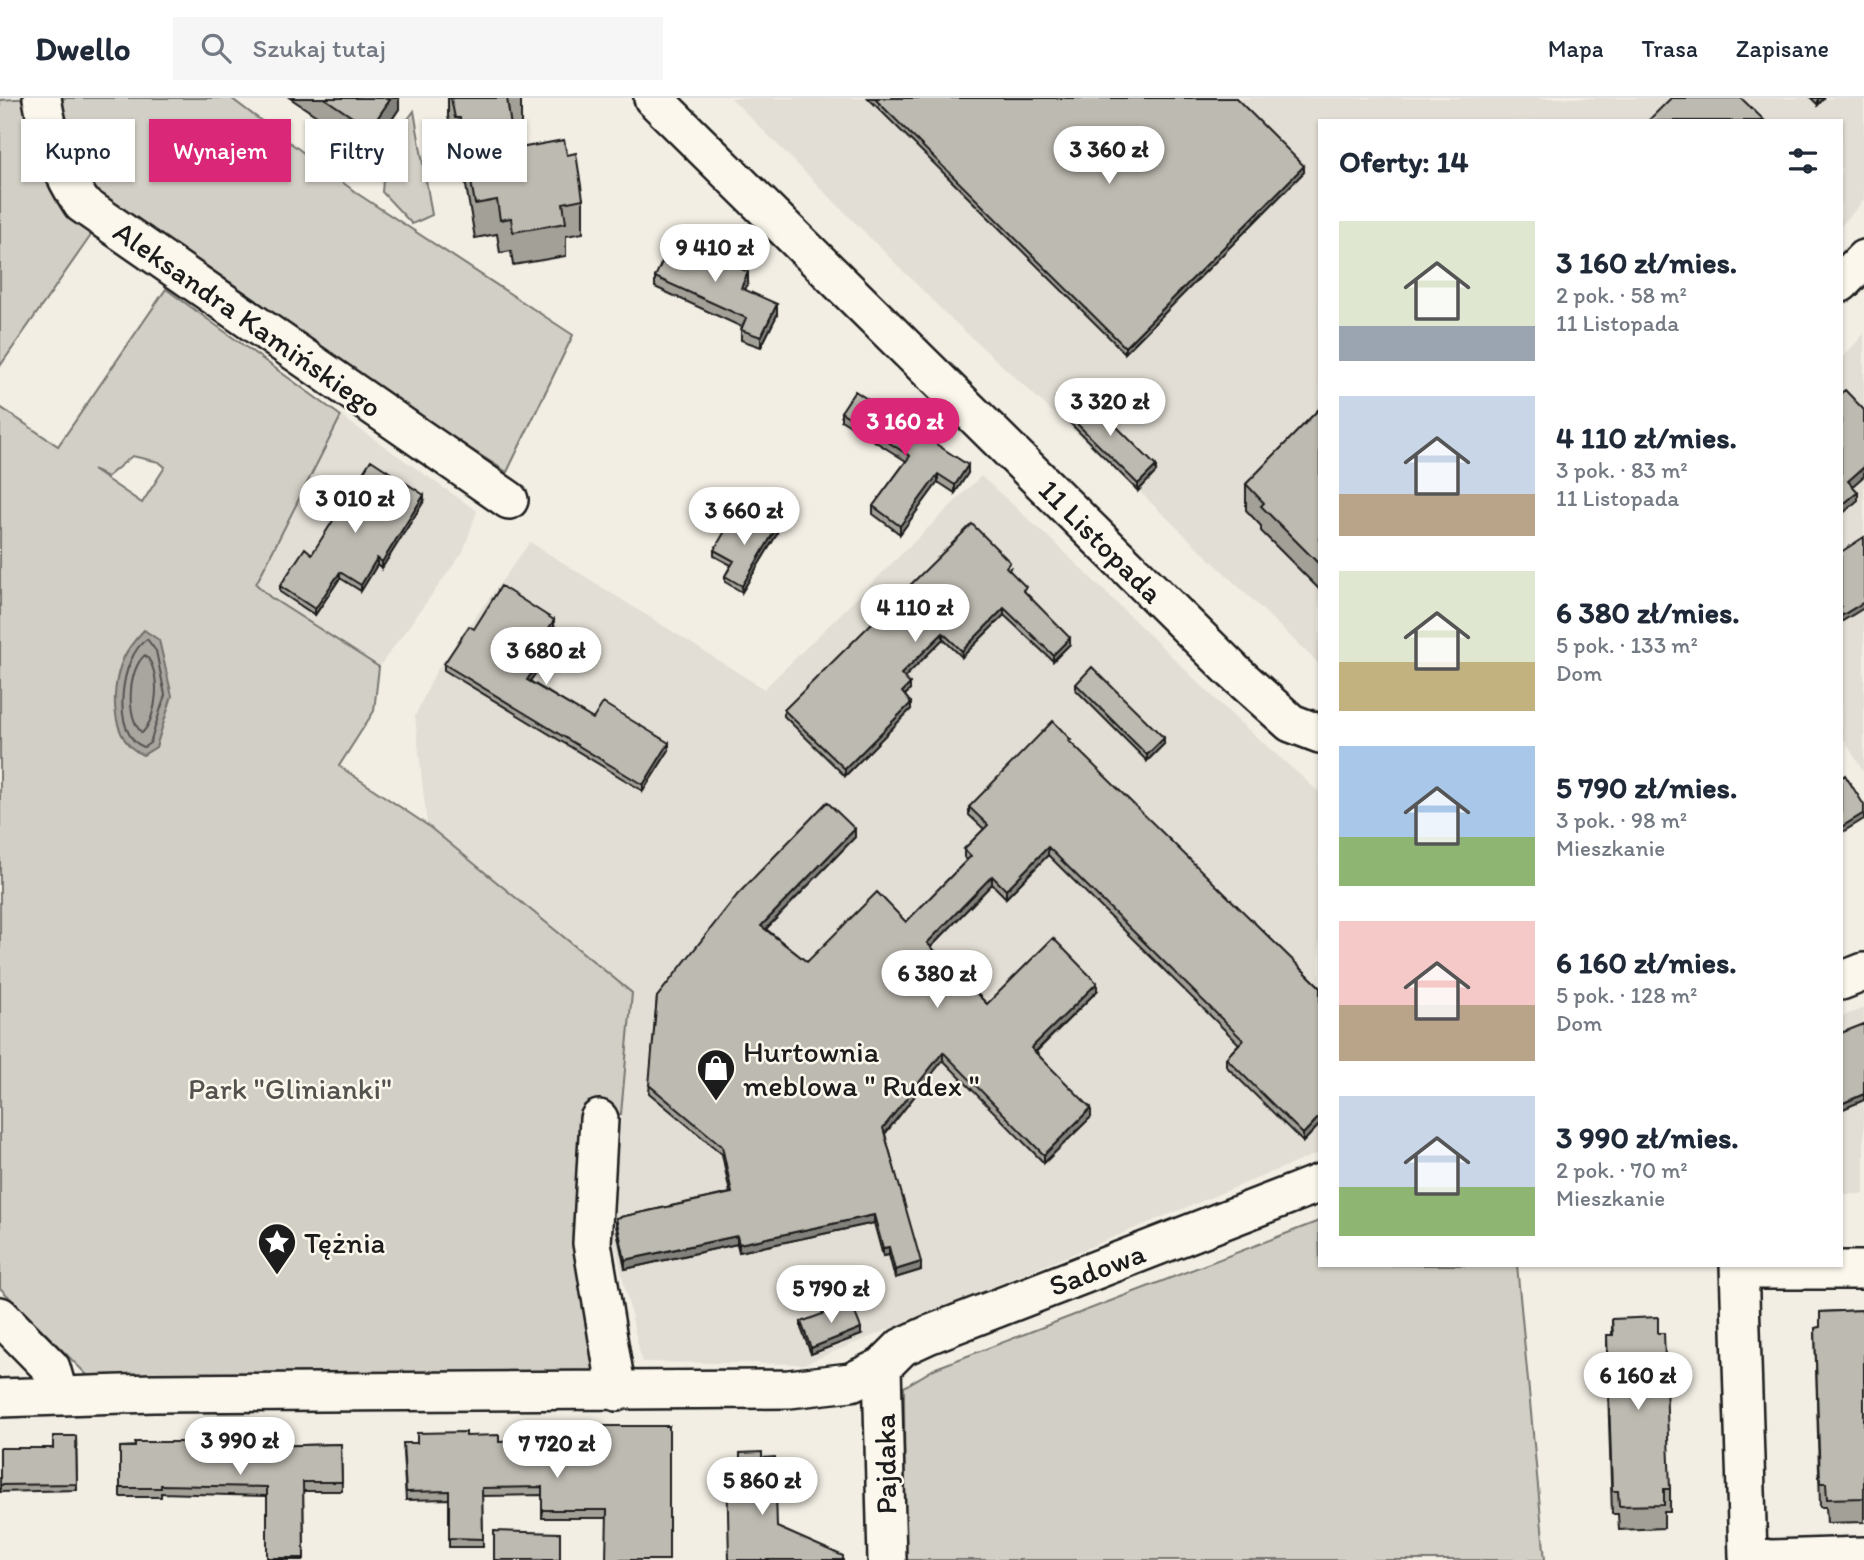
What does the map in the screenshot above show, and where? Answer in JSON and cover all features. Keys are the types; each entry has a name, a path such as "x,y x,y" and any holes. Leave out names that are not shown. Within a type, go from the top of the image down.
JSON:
{"street":[{"name":"Aleksandra Kamińskiego","path":"42,98 63,177 82,204 509,499"},
{"name":"11 Listopada","path":"653,98 1233,671 1291,723 1318,733"},
{"path":"1843,281 1864,259"},
{"path":"1843,980 1864,972"},
{"path":"599,1119 592,1242 617,1392"},
{"name":"Sadowa","path":"0,1398 789,1390 851,1382 882,1367 902,1347 928,1335 1318,1184"},
{"path":"1739,1267 1748,1556 1772,1559 1864,1556"},
{"path":"1744,1267 1757,1270 1864,1270"},
{"path":"0,1315 51,1368 59,1396"},
{"name":"Pajdaka","path":"882,1367 887,1560"}],"shaded area":[{"path":"731,98 1864,98 1864,200 1843,224 1843,119 1318,119 1318,663 1140,492 947,315"},
{"path":"1864,334 1864,773 1843,737 1843,357"},
{"path":"341,416 477,511 463,552 379,667 254,587"},
{"path":"981,476 1059,547 1235,718 1318,791 1318,1153 804,1364 642,1362 612,1232 631,993 427,825 415,716 436,671 530,542 764,689"},
{"path":"1864,1008 1864,1194 1843,1194 1843,1016"}],"green space":[{"path":"32,98 41,119 21,119 21,182 69,182 92,234 0,366 0,100"},
{"path":"54,98 231,98 259,119 149,119 149,182 291,182 291,143 305,154 305,182 342,182 573,335 507,472 317,352 90,195 85,182 135,182 135,119 62,119"},
{"path":"414,111 422,157 422,182 426,182 432,215 412,224 382,192 383,182 408,182 408,119"},
{"name":"Park \"Glinianki\"","path":"166,289 341,416 256,584 270,597 379,667 374,711 339,766 427,825 632,993 621,1114 586,1115 609,1385 90,1378 0,1288 0,407 58,446","holes":["132,456 159,462 165,467 142,503 93,470 107,477"]},
{"path":"1318,1221 1318,1267 1517,1267 1545,1560 905,1560 904,1387 936,1368"}],"water":[{"path":"144,630 159,640 172,696 156,747 143,755 132,748 124,738 118,725 115,697 119,669 124,657"}],"building":[{"path":"324,98 391,98 377,119 355,119"},
{"path":"451,98 507,98 510,119 455,118"},
{"path":"874,98 1236,98 1304,166 1125,347"},
{"path":"1671,98 1741,98 1763,119 1650,119"},
{"path":"564,140 567,155 576,153 583,199 563,203 566,223 513,232 511,218 500,220 497,200 475,204 471,182 527,182 527,147"},
{"path":"673,238 748,272 741,288 777,304 761,337 741,330 746,318 655,277"},
{"path":"1845,390 1864,410 1864,467 1848,481 1858,492 1843,504"},
{"path":"855,391 968,465 955,485 938,474 900,526 873,506 910,456 841,412"},
{"path":"1082,392 1156,466 1138,484 1064,411"},
{"path":"1318,410 1318,563 1261,506 1264,503 1246,484"},
{"path":"371,460 424,495 382,562 377,558 361,585 340,572 315,609 280,586 305,548 312,554"},
{"path":"759,516 777,527 742,586 725,576 734,561 714,550 732,519 752,530"},
{"path":"972,524 1010,562 1006,567 1026,587 1023,590 1070,638 1053,655 1004,608 962,651 943,633 901,674 910,684 902,692 911,703 845,769 784,710"},
{"path":"1864,537 1864,602 1843,615 1843,551"},
{"path":"501,586 554,620 533,653 541,659 527,680 593,719 603,703 669,743 643,785 444,664 469,626 474,629"},
{"path":"1092,667 1164,738 1147,755 1076,684"},
{"path":"1053,721 1071,740 1069,741 1318,985 1318,1118 1303,1134 1226,1058 1243,1040 1048,847 1006,890 992,876 927,943 987,1004 1053,938 1097,983 1031,1048 1091,1108 1044,1155 943,1052 883,1128 921,1262 895,1270 889,1247 883,1248 874,1215 739,1244 737,1236 625,1260 616,1218 732,1193 722,1146 649,1085 657,997 738,894 827,802 855,829 761,926 807,962 877,892 906,922 971,856 964,849 988,825 969,807"},
{"path":"1845,775 1864,805 1864,813 1843,826"},
{"path":"1864,1024 1864,1094 1843,1103 1843,1032"},
{"path":"851,1303 861,1328 811,1348 801,1322"},
{"path":"1864,1310 1864,1498 1827,1499 1826,1483 1820,1483 1815,1328 1820,1327 1820,1312"},
{"path":"1658,1317 1658,1333 1664,1333 1670,1489 1664,1489 1664,1505 1619,1506 1618,1491 1612,1491 1607,1335 1613,1335 1612,1319"},
{"path":"573,1426 669,1426 669,1560 606,1560 607,1510 542,1510 542,1487 482,1488 483,1539 449,1538 449,1491 406,1492 403,1443 417,1443 417,1433 466,1432 466,1436 499,1435 499,1442 573,1440"},
{"path":"249,1435 250,1444 264,1446 341,1444 342,1482 303,1482 304,1558 267,1558 267,1487 161,1485 161,1488 120,1488 120,1447 135,1447 135,1442 222,1442 222,1437"},
{"path":"53,1436 76,1436 77,1484 0,1485 0,1448 53,1448"},
{"path":"762,1452 762,1458 775,1457 777,1527 843,1556 843,1560 729,1560 727,1466 740,1466 740,1453"},
{"path":"494,1531 560,1533 560,1560 494,1560"}],"place":[{"name":"Hurtownia meblowa \" Rudex \"","path":"716,1102"},
{"name":"Tężnia","path":"277,1276"}]}
